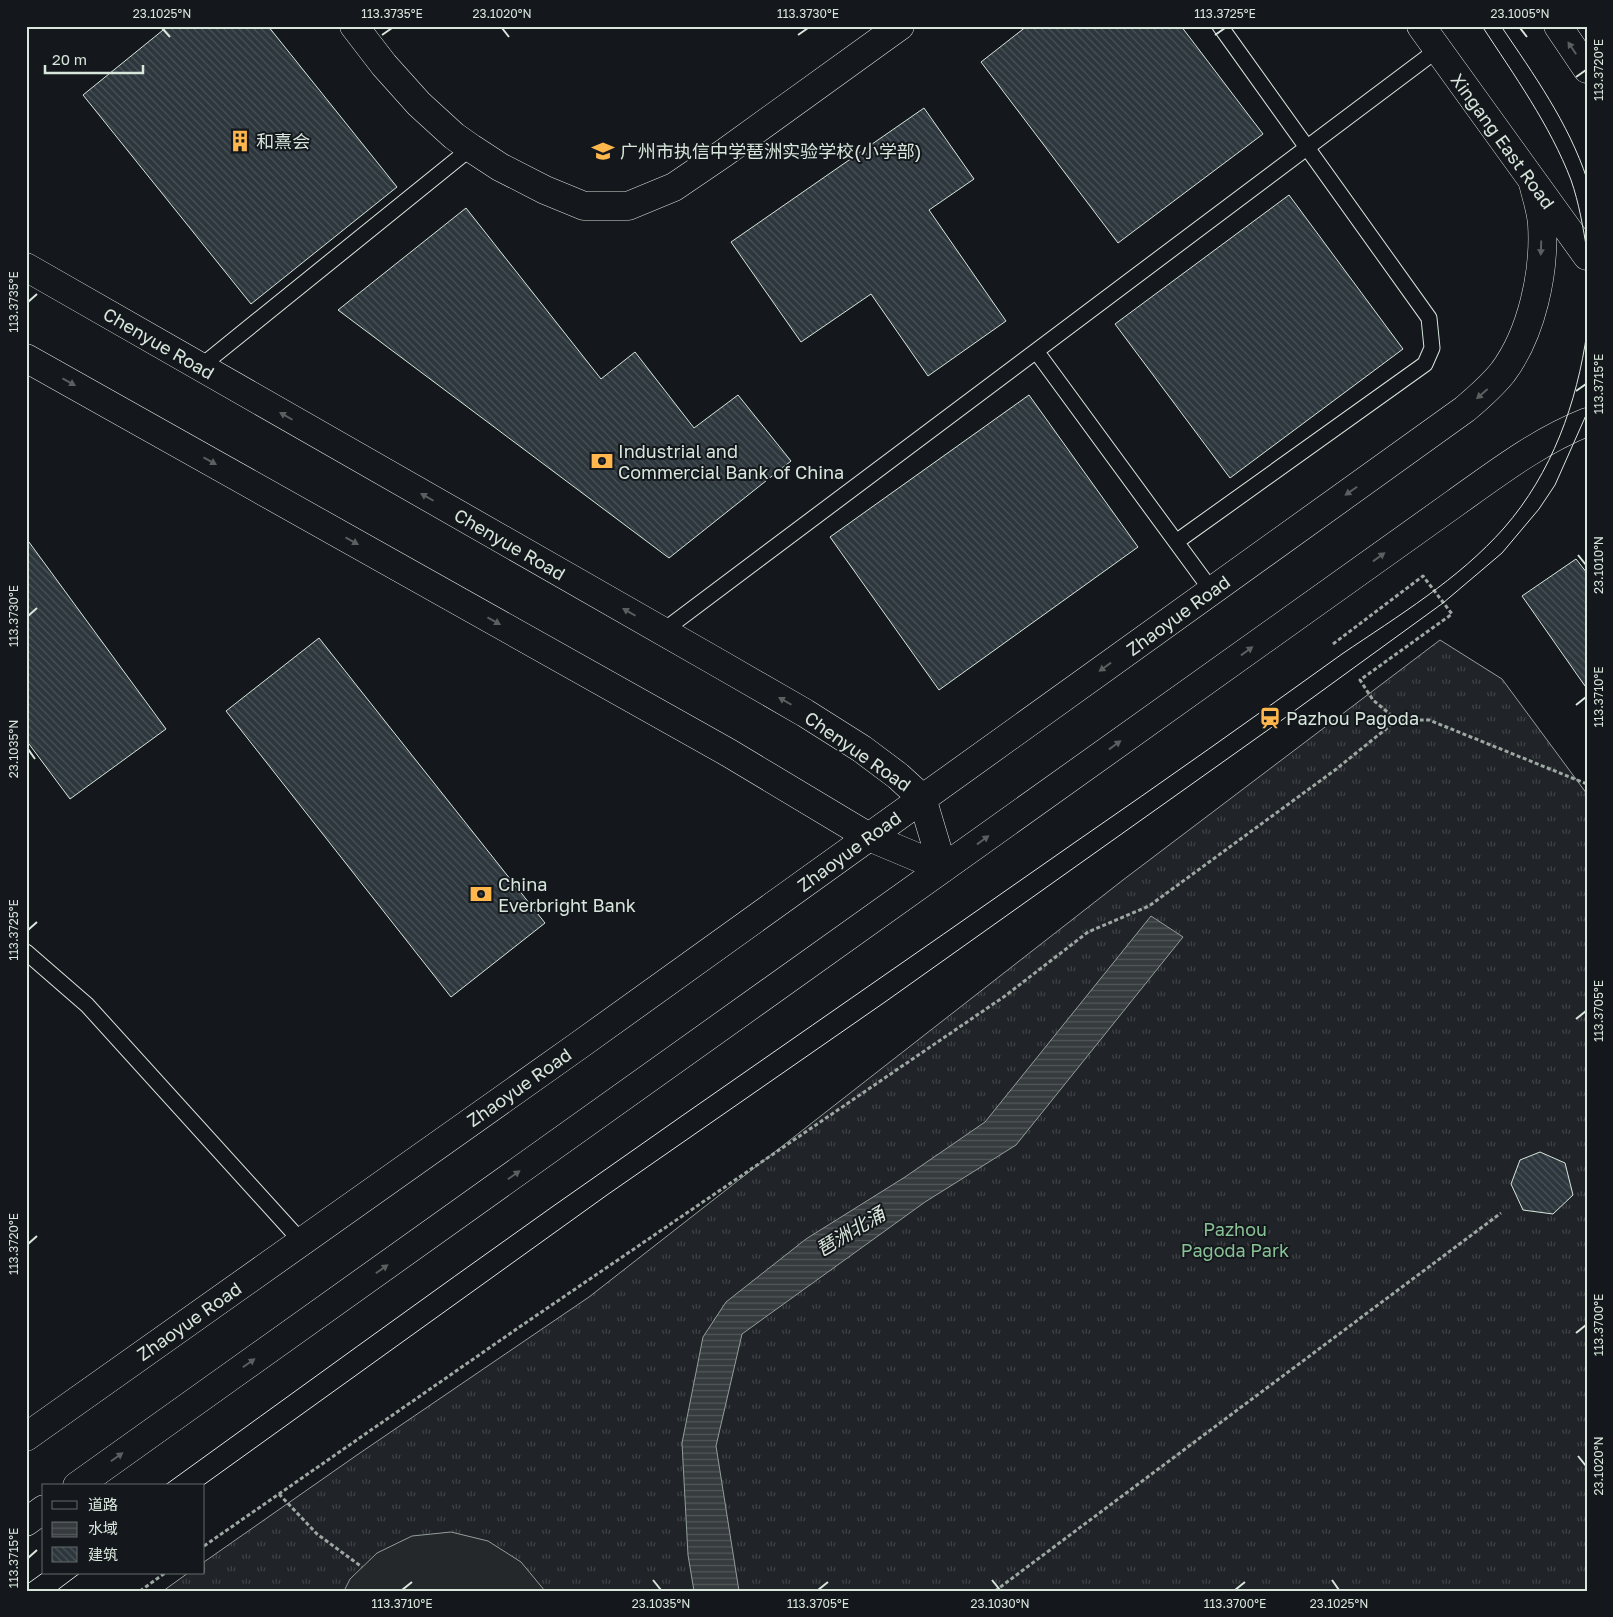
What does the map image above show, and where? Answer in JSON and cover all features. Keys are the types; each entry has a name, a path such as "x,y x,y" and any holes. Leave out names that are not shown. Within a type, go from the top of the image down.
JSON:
{"main road":[{"path":"354,26 419,104 454,136 500,167 584,206 628,206 674,187 900,26"},
{"name":"Xingang East Road","path":"1421,26 1587,256"},
{"path":"1558,26 1587,69"},
{"name":"Zhaoyue Road","path":"26,1437 1444,425 1489,388 1503,372 1518,348 1531,316 1540,266 1542,223 1533,183"},
{"name":"Chenyue Road","path":"26,267 663,631 805,713 862,749 898,776 922,798 943,868"},
{"path":"26,358 729,753 869,837 943,868"},
{"path":"80,1484 1463,497 1530,451 1562,432 1587,422"},
{"path":"26,1522 42,1511"}],"lane":[{"path":"1176,542 1425,364 1432,348 1429,318 1220,26"},
{"path":"663,631 1437,50"},
{"path":"200,367 471,148"},
{"path":"1036,350 1212,591"},
{"path":"26,952 87,1005 301,1241"}],"path":[{"path":"1333,644 1423,576 1452,614 1360,680 1373,700 1397,720"},
{"path":"205,1545 518,1328 1005,996 1088,932 1149,906 1335,770 1397,720 1429,720 1587,784"},
{"path":"995,1591 1501,1213"},
{"path":"278,1494 317,1534 362,1567"},
{"path":"140,1591 164,1574"},
{"path":"147,1586 147,1591"}],"green space":[{"name":"Pazhou Pagoda Park","path":"1440,640 1502,679 1587,794 1587,1591 163,1591 187,1574 205,1574 205,1561 589,1297 1123,880"}],"shaded area":[{"path":"451,1532 488,1541 521,1562 545,1591 344,1591 350,1579 377,1553 412,1536"}],"water":[{"name":"琶洲北涌","path":"1151,916 1183,937 1016,1145 925,1202 742,1334 716,1446 739,1591 694,1591 688,1555 682,1443 703,1337 726,1302 806,1239 905,1177 985,1122"}],"building":[{"name":"和熹会","path":"168,26 268,26 397,187 251,304 83,95"},
{"path":"1027,26 1181,26 1263,134 1118,243 981,62"},
{"path":"924,108 974,179 929,210 1006,321 928,376 871,294 801,342 731,242"},
{"path":"1289,195 1403,349 1230,478 1115,324"},
{"path":"466,208 601,379 635,352 694,428 738,395 791,461 669,558 338,310"},
{"path":"1029,395 1138,547 939,690 830,537"},
{"path":"26,538 166,729 70,799 26,740"},
{"path":"1576,559 1587,573 1587,684 1585,686 1522,596"},
{"path":"319,638 545,923 451,997 226,711"},
{"path":"1540,1152 1565,1163 1573,1195 1553,1214 1523,1210 1511,1184 1520,1160"}],"tram line":[{"path":"1482,26 1531,101 1553,140 1571,180 1587,251"},
{"path":"1501,26 1560,118 1587,179"},
{"path":"167,1484 552,1207 1406,611 1468,564 1504,528 1521,507 1549,461 1560,436 1577,385 1587,332"},
{"path":"205,1484 607,1195 885,1002 1275,725 1443,603 1502,553 1539,509 1555,485 1587,413"},
{"path":"26,1585 42,1573"},
{"path":"56,1591 79,1574"}],"place":[{"name":"和熹会","path":"240,141"},
{"name":"广州市执信中学琶洲实验学校(小学部)","path":"603,151"},
{"name":"Industrial and Commercial Bank of China","path":"602,461"},
{"name":"Pazhou Pagoda","path":"1270,718"},
{"name":"China Everbright Bank","path":"481,894"}]}
